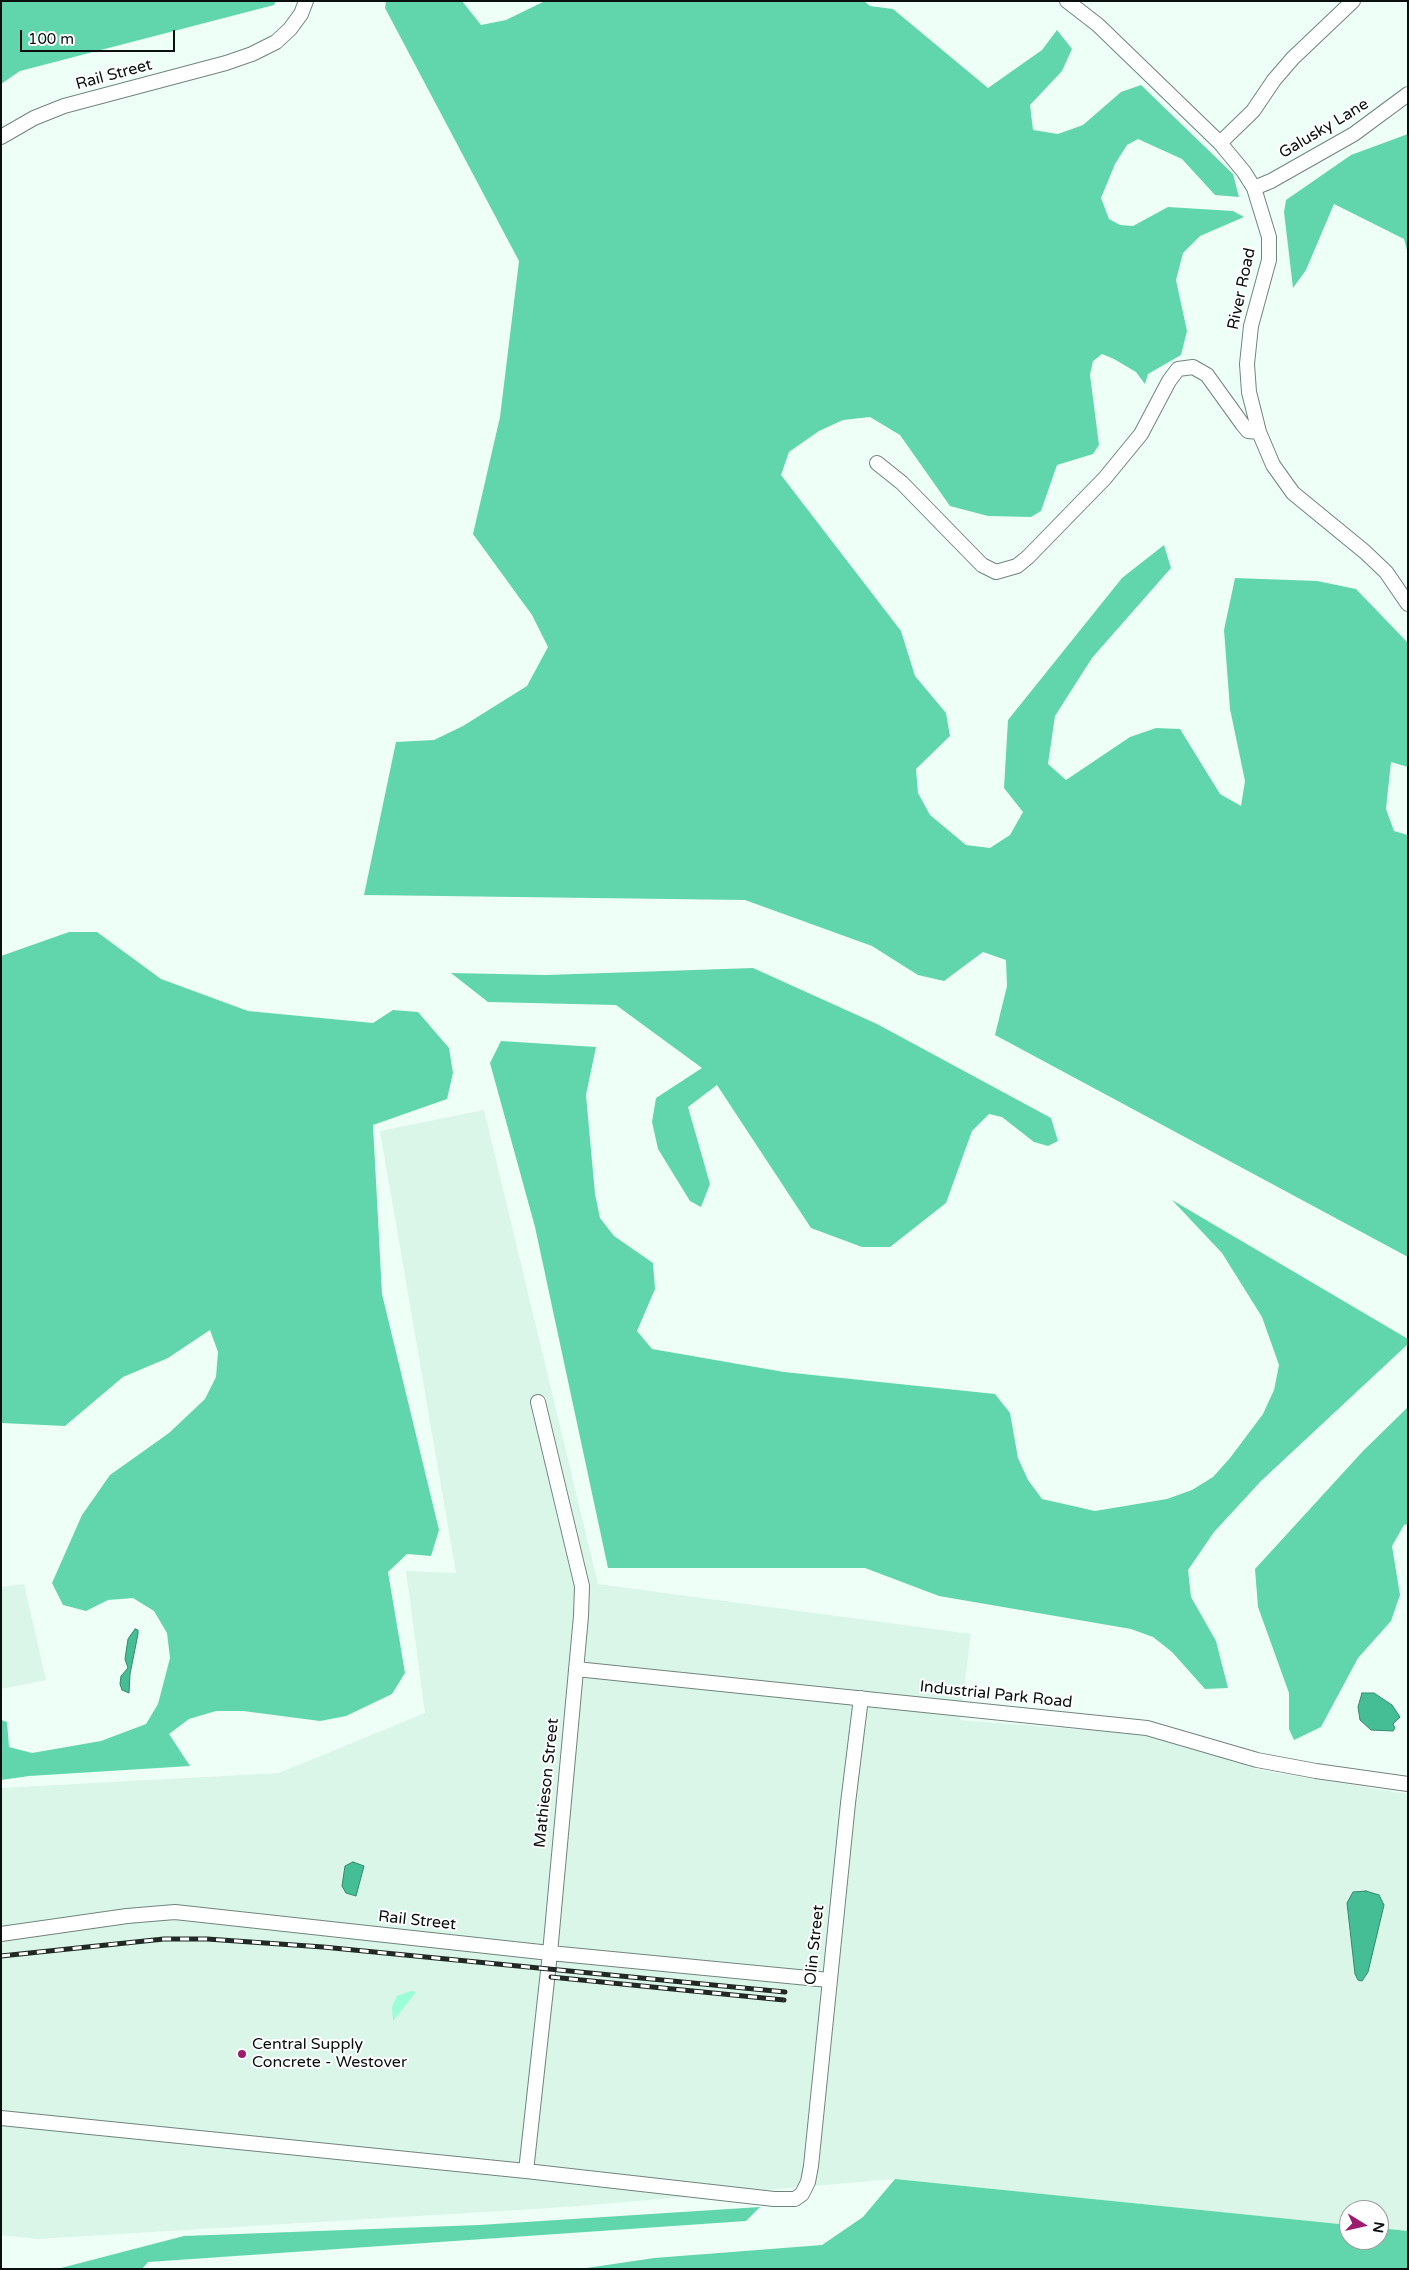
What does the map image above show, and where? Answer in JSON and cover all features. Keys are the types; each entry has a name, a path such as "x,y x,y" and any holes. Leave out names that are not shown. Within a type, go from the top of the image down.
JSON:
{"street":[{"name":"Rail Street","path":"1,137 34,118 64,106 226,63 252,54 276,42 290,30 301,14 306,1"},
{"name":"River Road","path":"1068,1 1104,31 1220,142 1239,165 1254,188 1269,237 1269,260 1252,326 1247,364 1249,392 1258,432 1273,465 1292,494 1365,552 1386,572 1408,604"},
{"path":"1220,142 1253,111 1274,80 1293,58 1353,1"},
{"name":"Galusky Lane","path":"1254,188 1271,181 1354,134 1408,94"},
{"path":"876,463 902,483 982,565 996,572 1017,566 1028,557 1105,478 1141,434 1169,381 1178,369 1192,367 1207,375 1248,431 1258,432"},
{"name":"Mathieson Street","path":"526,2171 550,1953 582,1586 538,1402"},
{"name":"Industrial Park Road","path":"576,1669 1148,1728 1256,1760 1316,1772 1408,1784"},
{"name":"Olin Street","path":"526,2171 774,2199 795,2199 802,2194 808,2182 811,2166 829,1980 861,1698"},
{"name":"Rail Street","path":"1,1934 127,1916 175,1912 550,1953 829,1980"},
{"path":"1,2118 526,2171"}],"shaded area":[{"path":"1,1 276,1 274,5 20,71 1,84"},
{"path":"386,1 462,1 481,25 506,20 545,1 864,1 870,6 893,9 988,88 1042,50 1057,30 1072,49 1062,71 1030,105 1033,130 1058,134 1083,125 1121,92 1141,85 1233,174 1239,197 1215,195 1182,159 1138,139 1127,145 1115,164 1101,198 1109,219 1120,225 1133,226 1168,207 1233,211 1244,217 1200,236 1183,253 1176,280 1187,331 1181,355 1148,374 1145,384 1136,372 1114,359 1102,354 1093,361 1090,375 1099,445 1093,454 1057,465 1041,511 1031,517 988,516 950,506 900,435 870,417 843,420 819,431 789,452 781,475 901,631 915,676 946,713 950,736 916,769 918,793 930,815 966,845 990,848 1010,835 1023,812 1004,788 1008,720 1122,578 1164,545 1171,568 1092,658 1055,716 1048,764 1066,780 1130,737 1156,728 1180,729 1220,794 1241,806 1245,781 1230,709 1224,630 1235,578 1317,581 1356,589 1408,643 1408,767 1391,762 1386,809 1394,831 1408,835 1408,1257 995,1035 1007,986 1006,960 983,952 944,981 918,975 872,946 745,900 364,895 396,742 434,740 463,726 527,686 548,647 532,615 473,534 500,417 519,261 385,8"},
{"path":"1408,134 1408,254 1404,239 1334,204 1306,270 1293,288 1284,212 1286,200 1351,155"},
{"path":"69,932 97,932 161,979 248,1011 373,1023 393,1010 418,1012 449,1048 453,1073 447,1099 373,1125 382,1294 439,1530 431,1556 407,1554 388,1572 405,1673 392,1694 346,1716 320,1721 243,1711 216,1711 189,1719 169,1734 190,1766 29,1776 1,1780 1,1720 7,1722 9,1747 32,1753 101,1741 146,1724 158,1704 170,1658 167,1633 154,1611 133,1598 108,1600 86,1611 63,1605 52,1583 82,1515 110,1475 169,1433 205,1399 216,1377 218,1352 210,1330 168,1358 123,1377 65,1426 1,1423 1,956"},
{"path":"753,968 877,1024 1051,1118 1058,1141 1048,1146 1034,1142 1002,1117 989,1114 972,1131 946,1203 890,1247 862,1247 811,1228 717,1085 688,1107 710,1184 701,1207 690,1201 658,1149 652,1122 656,1098 702,1068 616,1005 488,1002 451,973 546,975"},
{"path":"501,1041 596,1047 586,1095 595,1194 600,1218 614,1236 653,1263 655,1289 637,1331 652,1349 784,1372 995,1394 1010,1413 1018,1458 1028,1480 1042,1499 1095,1511 1167,1499 1192,1490 1213,1477 1230,1458 1263,1414 1274,1390 1279,1365 1262,1317 1222,1253 1172,1200 1408,1339 1408,1344 1261,1481 1214,1532 1188,1570 1191,1597 1216,1641 1228,1688 1205,1689 1172,1652 1153,1637 1131,1629 939,1596 865,1568 608,1568 535,1227 490,1063"},
{"path":"484,1110 598,1584 971,1634 960,1720 1162,1736 1259,1770 1408,1794 1408,2231 1389,2229 1389,2200 1339,2200 1339,2224 895,2179 567,2207 37,2239 1,2235 1,1788 279,1773 425,1713 406,1571 456,1573 380,1131"},
{"path":"1408,1407 1408,1524 1404,1525 1392,1546 1400,1595 1391,1621 1358,1658 1321,1727 1294,1740 1289,1729 1289,1693 1258,1607 1255,1569 1363,1451"},
{"path":"24,1584 46,1680 1,1689 1,1587"},
{"path":"135,1629 138,1630 138,1634 130,1674 129,1693 122,1690 120,1684 121,1676 128,1668 125,1659 128,1639"},
{"path":"1362,1693 1374,1693 1392,1705 1400,1717 1393,1724 1395,1728 1393,1731 1371,1730 1360,1720 1358,1707"},
{"path":"353,1862 364,1866 356,1896 346,1893 342,1886 345,1866"},
{"path":"1366,1891 1379,1895 1384,1905 1368,1972 1362,1981 1358,1980 1355,1974 1347,1903 1353,1892"},
{"path":"411,1991 416,1992 393,2021 392,2007 397,1996"},
{"path":"895,2179 1339,2224 1339,2250 1389,2250 1389,2229 1408,2231 1408,2269 580,2269 654,2258 822,2245 863,2217"},
{"path":"760,2207 746,2221 148,2262 142,2269 57,2269 184,2236 479,2225"}],"railway":[{"path":"1,1956 164,1939 207,1939 323,1947 785,1992"},
{"path":"551,1977 784,2000"}],"place":[{"name":"Central Supply Concrete - Westover","path":"242,2054"}]}
